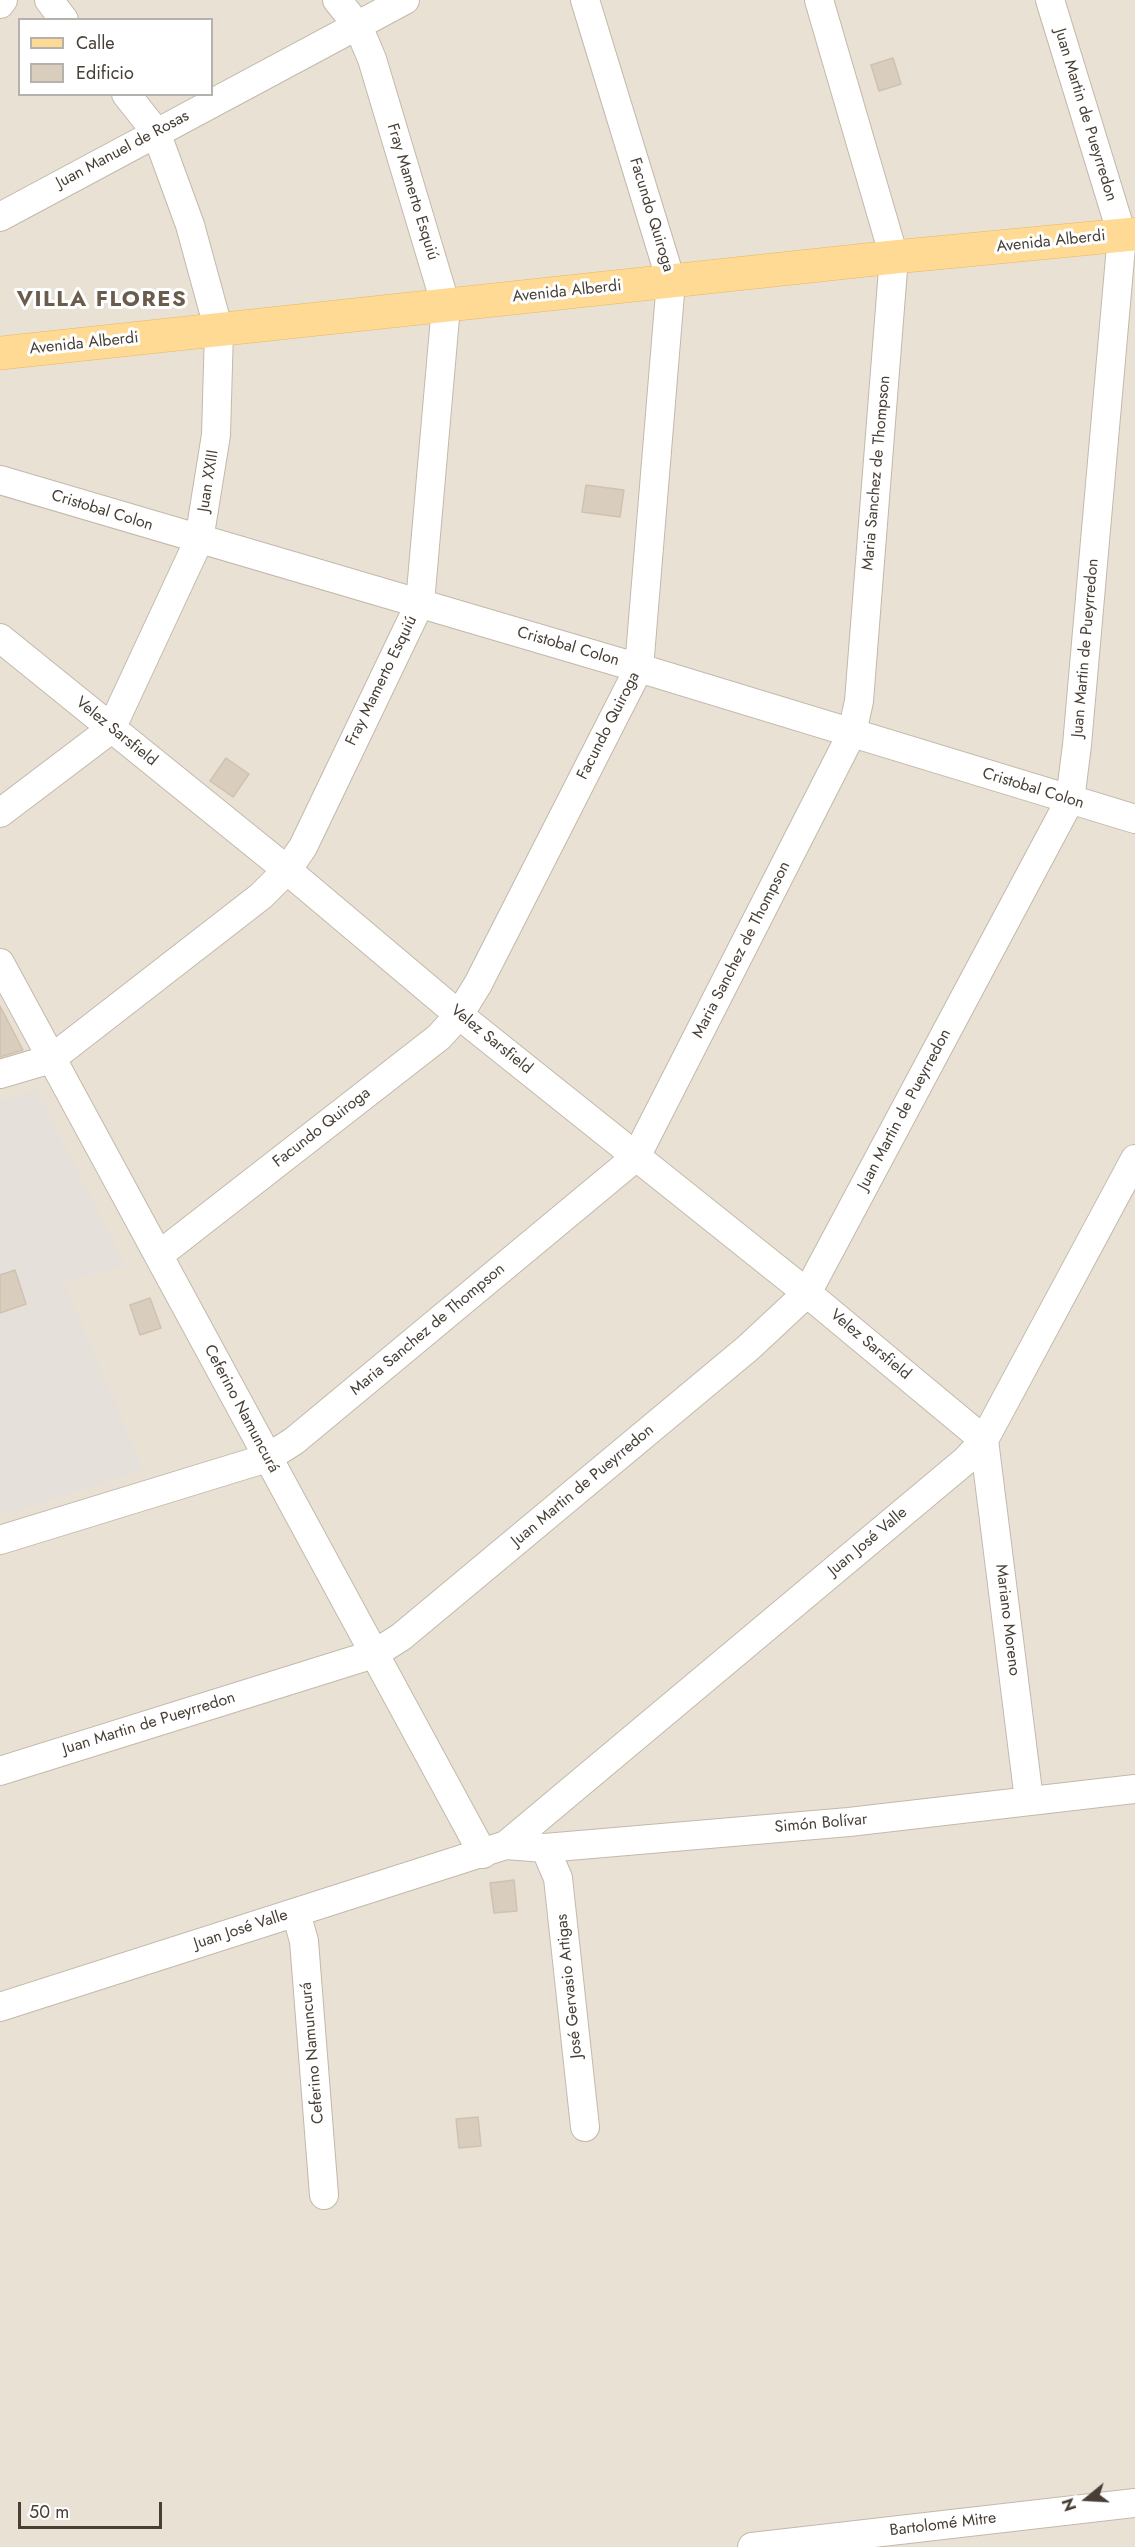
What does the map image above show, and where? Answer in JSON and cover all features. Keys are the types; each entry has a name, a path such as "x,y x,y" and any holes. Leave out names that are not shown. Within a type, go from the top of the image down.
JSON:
{"main road":[{"name":"Avenida Alberdi","path":"0,353 894,257 1129,235"}],"street":[{"path":"0,4 3,0"},
{"path":"49,0 62,18"},
{"name":"Fray Mamerto Esquiú","path":"0,1074 51,1059 261,896 287,870 303,847 420,603 446,306 372,59 358,26 337,0"},
{"name":"Juan Manuel de Rosas","path":"0,217 405,0"},
{"name":"Facundo Quiroga","path":"159,1256 439,1037 459,1015 478,984 639,668 671,281 585,0"},
{"name":"Maria Sanchez de Thompson","path":"0,1540 267,1458 294,1441 636,1157 852,733 859,700 894,257 819,0"},
{"name":"Juan Martin de Pueyrredon","path":"0,1771 374,1654 420,1622 748,1348 807,1293 1070,800 1129,235 1050,0"},
{"name":"Juan XXIII","path":"0,813 111,729 199,540 216,435 219,331 190,225 156,132 128,96"},
{"name":"Cristobal Colon","path":"0,480 639,668 1135,819"},
{"name":"Velez Sarsfield","path":"0,638 287,870 459,1015 807,1293 984,1440"},
{"name":"Ceferino Namuncurá","path":"0,963 374,1654 494,1850"},
{"name":"Juan José Valle","path":"0,2007 494,1850 957,1467 984,1440 1135,1160"},
{"name":"Mariano Moreno","path":"984,1440 1029,1800"},
{"name":"Simón Bolívar","path":"494,1850 545,1848 849,1822 1135,1789"},
{"name":"José Gervasio Artigas","path":"545,1848 558,1878 585,2127"},
{"name":"Ceferino Namuncurá","path":"296,1913 304,1941 324,2195"},
{"name":"Bartolomé Mitre","path":"752,2547 1135,2503"}],"shaded area":[{"path":"0,0 1135,0 1135,2547 0,2547"},
{"path":"36,1090 126,1266 64,1281 143,1470 0,1516 0,1101"}],"building":[{"path":"893,58 901,84 879,91 871,65"},
{"path":"586,485 624,490 620,517 582,512"},
{"path":"226,758 249,774 233,797 210,781"},
{"path":"0,1006 23,1050 0,1057"},
{"path":"15,1270 26,1304 0,1313 0,1275"},
{"path":"150,1298 161,1328 140,1335 130,1305"},
{"path":"514,1880 517,1911 494,1913 490,1883"},
{"path":"478,2117 481,2146 459,2148 456,2119"}],"district":[{"name":"VILLA FLORES","path":"102,301"}]}
